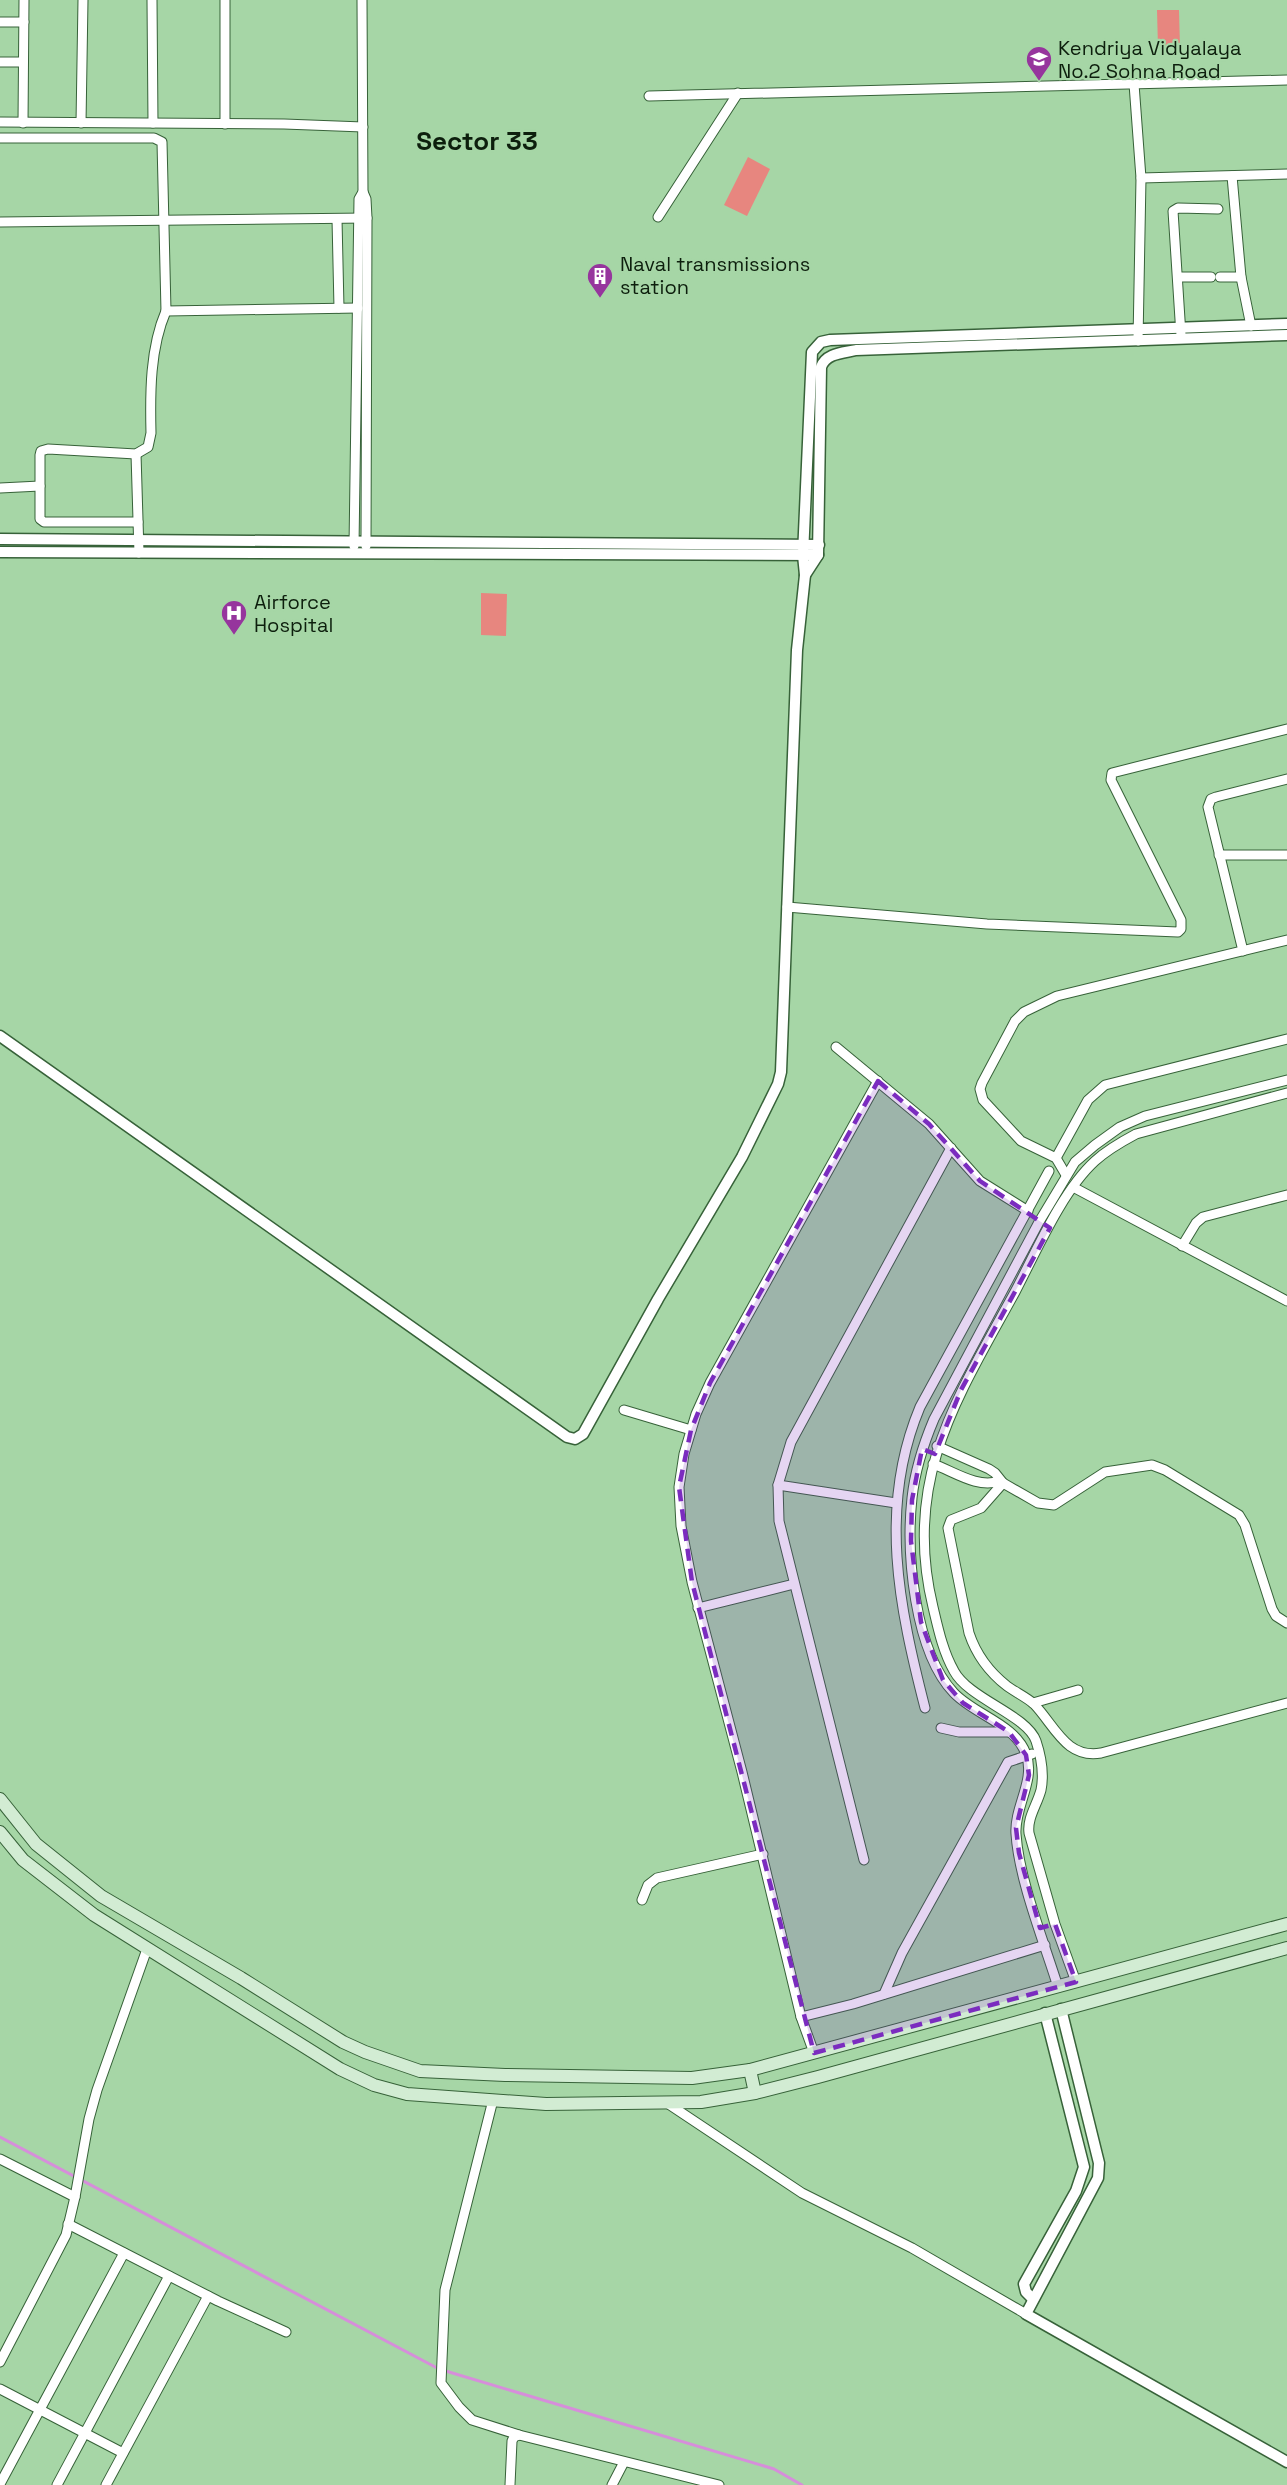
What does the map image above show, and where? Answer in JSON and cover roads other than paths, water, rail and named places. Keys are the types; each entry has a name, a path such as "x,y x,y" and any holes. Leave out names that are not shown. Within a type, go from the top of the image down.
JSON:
{"main road":[{"path":"0,1799 36,1844 101,1896 241,1978 343,2042 365,2052 420,2070 692,2079 750,2070 1287,1924"},
{"path":"0,1832 23,1860 94,1915 340,2069 374,2085 407,2094 546,2104 701,2102 755,2093 1287,1948"},
{"path":"750,2070 755,2093"}],"street":[{"path":"23,123 24,0"},
{"path":"81,123 83,0"},
{"path":"152,0 153,123"},
{"path":"225,0 225,124"},
{"path":"354,555 358,308 366,199 363,192 362,0"},
{"path":"0,22 24,22"},
{"path":"0,62 22,62"},
{"path":"649,96 1287,80"},
{"path":"1134,84 1141,178 1138,341"},
{"path":"658,217 738,93"},
{"path":"0,122 363,127"},
{"path":"0,138 154,138 162,142 166,311 159,326 155,346 151,433 148,447 136,454 48,449 41,451 39,461 40,519 44,522 138,522"},
{"path":"1141,178 1287,174"},
{"path":"1232,176 1241,278 1251,326"},
{"path":"1181,340 1173,211 1178,208 1218,209"},
{"path":"0,222 363,218"},
{"path":"363,218 366,555"},
{"path":"337,219 339,308"},
{"path":"1178,277 1241,278"},
{"path":"166,311 358,308"},
{"path":"0,1036 567,1437 575,1439 583,1434 658,1299 707,1219 742,1157 778,1084 782,1064 797,650 805,576 804,550 812,352 820,342 830,340 1287,324"},
{"path":"805,576 818,550 821,367 829,356 856,350 1287,335"},
{"path":"136,454 139,553"},
{"path":"0,488 40,486"},
{"path":"0,539 366,541 804,550"},
{"path":"0,552 366,555 818,550"},
{"path":"788,907 987,924 1178,932 1181,929 1181,920 1111,780 1112,773 1287,729"},
{"path":"1243,951 1208,807 1211,799 1237,790 1287,779"},
{"path":"1219,855 1287,855"},
{"path":"1066,1175 1056,1158 1021,1141 982,1100 982,1083 1015,1021 1024,1012 1057,996 1287,940"},
{"path":"1056,1158 1088,1100 1105,1085 1287,1039"},
{"path":"836,1047 929,1124 980,1180 1028,1211 1052,1223"},
{"path":"1058,1987 1016,1836 1017,1816 1029,1775 1026,1755 1018,1740 963,1703 943,1680 934,1663 921,1622 913,1569 912,1505 922,1449 934,1419 1041,1218 1075,1162 1120,1128 1145,1116 1287,1080"},
{"path":"814,2053 801,2017 762,1854 698,1608 681,1527 679,1487 691,1430 710,1383 878,1081"},
{"path":"1076,1982 1055,1924 1029,1833 1029,1821 1042,1783 1036,1740 1027,1728 979,1695 955,1673 945,1650 929,1591 924,1561 925,1507 935,1455 961,1390 1073,1187 1095,1161 1114,1145 1136,1134 1287,1093"},
{"path":"864,1860 779,1521 778,1485 791,1442 951,1148"},
{"path":"925,1707 900,1600 896,1503 907,1438 920,1407 1049,1171"},
{"path":"1073,1187 1287,1301"},
{"path":"1182,1246 1196,1223 1203,1217 1287,1195"},
{"path":"624,1410 691,1430"},
{"path":"922,1449 981,1483 1001,1482"},
{"path":"935,1455 989,1469 1001,1482 1038,1503 1054,1505 1106,1472 1144,1465 1165,1470 1239,1515 1245,1525 1272,1609 1276,1616 1287,1623"},
{"path":"1001,1482 981,1508 951,1520 948,1528 969,1633 975,1649 995,1676 1033,1703 1067,1746 1084,1754 1093,1755 1287,1703"},
{"path":"778,1485 925,1507"},
{"path":"698,1608 794,1584"},
{"path":"1033,1703 1078,1690"},
{"path":"941,1728 959,1732 1009,1732"},
{"path":"884,1994 902,1953 1008,1762 1038,1752"},
{"path":"642,1900 648,1885 657,1878 762,1854"},
{"path":"1040,1928 1055,1924"},
{"path":"801,2017 835,2010 1045,1945"},
{"path":"0,2362 56,2256 68,2224 97,2090 147,1949"},
{"path":"1026,2314 1098,2178 1099,2163 1061,2009"},
{"path":"1033,2299 1024,2289 1024,2284 1076,2191 1084,2167 1046,2013"},
{"path":"493,2100 445,2290 441,2383 472,2420 519,2435 719,2485"},
{"path":"667,2103 802,2193 912,2248 1287,2462"},
{"path":"0,2158 75,2197"},
{"path":"1084,2167 1099,2163"},
{"path":"68,2224 208,2296 286,2332"},
{"path":"1050,2239 1062,2244"},
{"path":"0,2484 124,2253"},
{"path":"57,2485 169,2276"},
{"path":"106,2485 208,2296"},
{"path":"0,2389 123,2453"},
{"path":"510,2485 512,2441 519,2435"},
{"path":"612,2485 624,2462"}],"waterway":[{"path":"0,2137 439,2369 774,2469 802,2485"}],"place":[{"name":"Kendriya Vidyalaya No.2 Sohna Road","path":"1039,82"},
{"name":"Naval transmissions station","path":"600,299"},
{"name":"Airforce Hospital","path":"234,636"}],"district":[{"name":"Sector 33","path":"477,141"}]}
